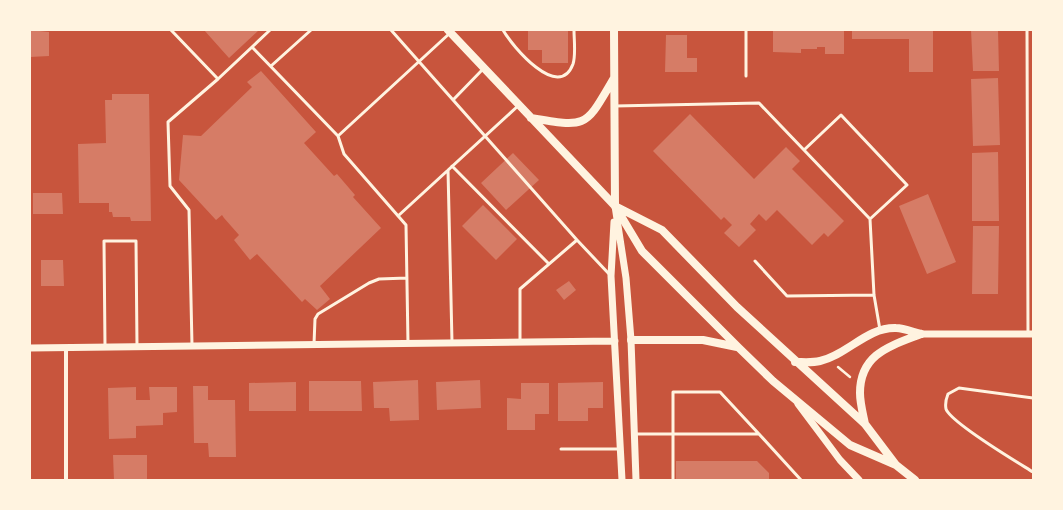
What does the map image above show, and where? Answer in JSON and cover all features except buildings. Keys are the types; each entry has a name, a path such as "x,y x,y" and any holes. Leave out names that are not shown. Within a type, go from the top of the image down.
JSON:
{"main road":[{"path":"614,30 614,206"},
{"path":"449,31 614,206 642,251 739,348 793,398 850,445 896,465"},
{"path":"531,118 570,124 580,123 588,119 594,113 614,77"},
{"path":"614,206 662,230 737,308 865,424 896,465 915,480"},
{"path":"795,362 820,361 863,338 880,331 896,328 921,334"},
{"path":"865,424 860,395 861,381 867,366 876,354 891,346 921,334"},
{"path":"631,340 703,340 719,342 739,348"}],"street":[{"path":"614,206 612,276 622,480"},
{"path":"614,206 626,278 631,340 636,480"},
{"path":"921,334 1030,334"},
{"path":"30,348 614,341"},
{"path":"66,347 66,480"},
{"path":"793,398 840,460 859,480"}],"lane":[{"path":"171,30 218,79"},
{"path":"192,345 189,210 170,186 168,122 218,79 270,30"},
{"path":"271,66 312,30"},
{"path":"392,30 577,240 612,276"},
{"path":"503,30 507,37 540,72 557,77 565,75 574,63 574,30"},
{"path":"746,30 746,76"},
{"path":"1027,30 1030,334"},
{"path":"338,136 449,31"},
{"path":"252,47 338,136 344,154 406,225 408,343"},
{"path":"453,100 484,68"},
{"path":"1027,76 1033,76"},
{"path":"615,106 759,103 870,219 874,295 880,331"},
{"path":"398,216 519,105"},
{"path":"804,150 841,115 907,185 870,219"},
{"path":"452,166 549,264"},
{"path":"448,170 452,342"},
{"path":"520,341 520,290 577,240"},
{"path":"105,346 104,241 136,241 137,346"},
{"path":"755,261 787,296 874,295"},
{"path":"314,344 315,318 318,314 369,283 379,279 407,278"},
{"path":"1033,398 959,388 948,394 946,410 960,424 1033,472"},
{"path":"673,480 673,392 720,392 801,480"},
{"path":"635,434 759,434"},
{"path":"561,449 620,449"}],"path":[{"path":"838,366 851,378"}]}
